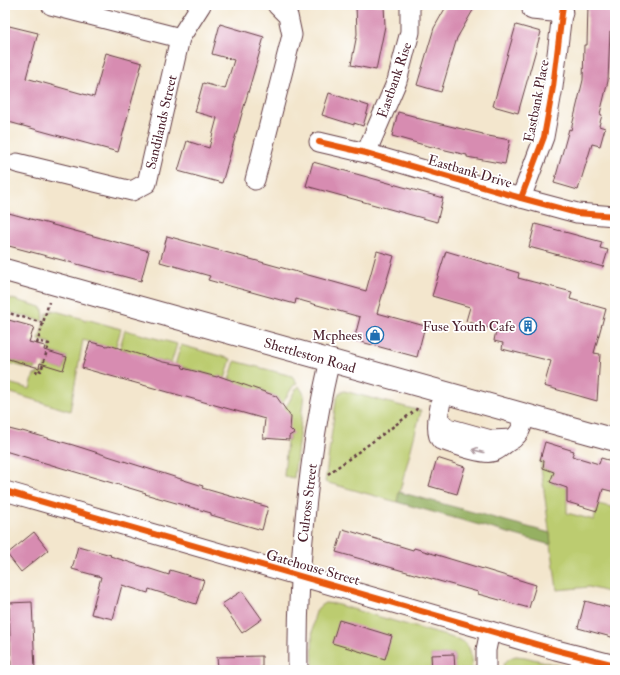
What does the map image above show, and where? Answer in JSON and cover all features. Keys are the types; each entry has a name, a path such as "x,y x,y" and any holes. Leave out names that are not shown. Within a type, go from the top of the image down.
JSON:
{"main road":[{"name":"Shettleston Road","path":"5,270 615,440"}],"street":[{"path":"51,5 180,38"},
{"name":"Sandilands Street","path":"17,163 132,192 146,183 180,38 202,5"},
{"path":"255,180 292,35 288,16 277,5"},
{"name":"Eastbank Rise","path":"366,153 397,80 410,32 410,5"},
{"name":"Eastbank Place","path":"521,198 544,137 553,87 563,9 532,10"},
{"name":"Eastbank Drive","path":"319,142 366,153 577,213 615,216"},
{"name":"Culross Street","path":"298,670 300,576 310,476 321,401 330,361"},
{"path":"434,390 439,408 439,439 484,452 493,452 521,432 526,415"},
{"name":"Gatehouse Street","path":"5,491 490,631 615,665"},
{"path":"486,670 486,650 490,631"}],"path":[{"path":"36,373 37,369 41,371 47,358 49,344 37,342 47,308"},
{"path":"5,312 43,323"},
{"path":"310,476 323,478 416,410 419,404 434,390"}],"green space":[{"path":"5,297 41,307 44,313 42,321 5,311"},
{"path":"52,310 84,319 84,321 86,321 86,319 121,329 115,349 83,340 70,411 5,391 5,382 30,389 34,374 37,375 38,372 43,373 46,360 48,360 47,365 63,370 67,357 51,352 47,357 51,343 39,340 47,313 49,314"},
{"path":"125,330 177,344 171,364 165,361 163,362 127,352 127,350 119,350"},
{"path":"181,345 231,359 225,379 219,376 217,377 175,365"},
{"path":"5,358 36,367 35,370 5,362"},
{"path":"235,361 292,376 297,383 293,386 282,404 276,396 264,393 264,390 254,390 254,388 237,383 232,379 229,380"},
{"path":"299,386 304,394 294,478 284,476 287,440 289,440 289,436 291,435 284,408"},
{"path":"344,391 421,411 397,502 325,482 336,401 339,393"},
{"path":"540,460 544,461 543,468 554,472 551,483 562,486 567,471 567,513 594,520 598,504 615,508 615,594 589,587 557,590"},
{"path":"399,492 550,533 551,545 397,502"},
{"path":"325,603 335,604 460,640 469,649 472,670 455,670 454,654 431,655 432,670 313,670 312,632 314,618 317,609"},
{"path":"516,656 577,670 502,670 507,661"}],"building":[{"path":"356,5 384,5 385,26 376,70 351,65 357,34"},
{"path":"447,5 476,5 457,38 441,92 417,85 434,28"},
{"path":"588,5 613,5 612,31 610,31 608,81 600,114 602,115 599,126 605,128 600,146 592,144 578,190 554,183 569,129 571,130 583,80 584,45 587,45"},
{"path":"220,24 264,37 222,183 178,171 187,141 209,148 217,118 195,112 203,83 225,89 234,60 212,54"},
{"path":"5,25 38,33 26,78 94,97 106,53 142,63 118,152 5,121"},
{"path":"516,25 541,32 518,113 493,106"},
{"path":"329,93 369,106 363,126 354,123 354,125 322,115"},
{"path":"398,112 483,135 510,140 505,164 467,157 467,155 392,136"},
{"path":"313,162 443,198 437,222 306,186"},
{"path":"5,212 149,251 141,281 5,245"},
{"path":"535,224 602,242 600,248 608,250 603,267 529,247"},
{"path":"167,236 366,291 377,251 394,256 377,313 425,326 417,357 354,340 360,317 296,299 295,304 208,280 210,276 160,262"},
{"path":"446,251 519,273 518,278 572,292 570,299 606,309 594,353 600,354 597,401 544,386 551,361 502,349 503,343 494,341 496,330 466,321 470,307 432,296"},
{"path":"5,319 34,327 29,342 45,346 44,350 67,357 63,370 40,363 39,368 5,358"},
{"path":"90,342 107,346 109,345 163,362 182,365 183,368 217,377 219,376 276,396 291,417 290,429 294,433 289,436 289,440 263,438 265,419 82,368"},
{"path":"5,428 22,431 73,445 203,486 202,488 268,507 262,530 211,515 211,513 145,494 146,493 5,451"},
{"path":"545,442 574,451 572,456 599,464 601,458 615,462 615,492 603,489 597,511 567,502 567,488 550,482 554,472 543,468 544,461 540,460"},
{"path":"437,458 465,467 457,494 429,486"},
{"path":"343,529 413,550 414,548 536,585 529,608 336,552"},
{"path":"34,532 48,550 21,572 7,554"},
{"path":"78,546 111,555 110,556 169,575 170,570 204,580 196,604 149,589 148,593 122,585 113,619 91,614 101,577 72,569"},
{"path":"242,591 262,619 242,633 222,604"},
{"path":"585,601 615,609 615,638 578,628"},
{"path":"32,602 35,670 11,670 9,603"},
{"path":"339,620 392,636 385,659 332,643"},
{"path":"454,654 455,670 432,670 431,655"},
{"path":"262,656 262,670 218,670 217,657"}],"cycle path":[{"path":"521,198 544,137 553,87 563,5"},
{"path":"319,142 366,153 577,213 615,216"},
{"path":"5,491 556,650 615,665"}],"place":[{"name":"Fuse Youth Cafe","path":"528,326"},
{"name":"Mcphees","path":"375,335"}]}
